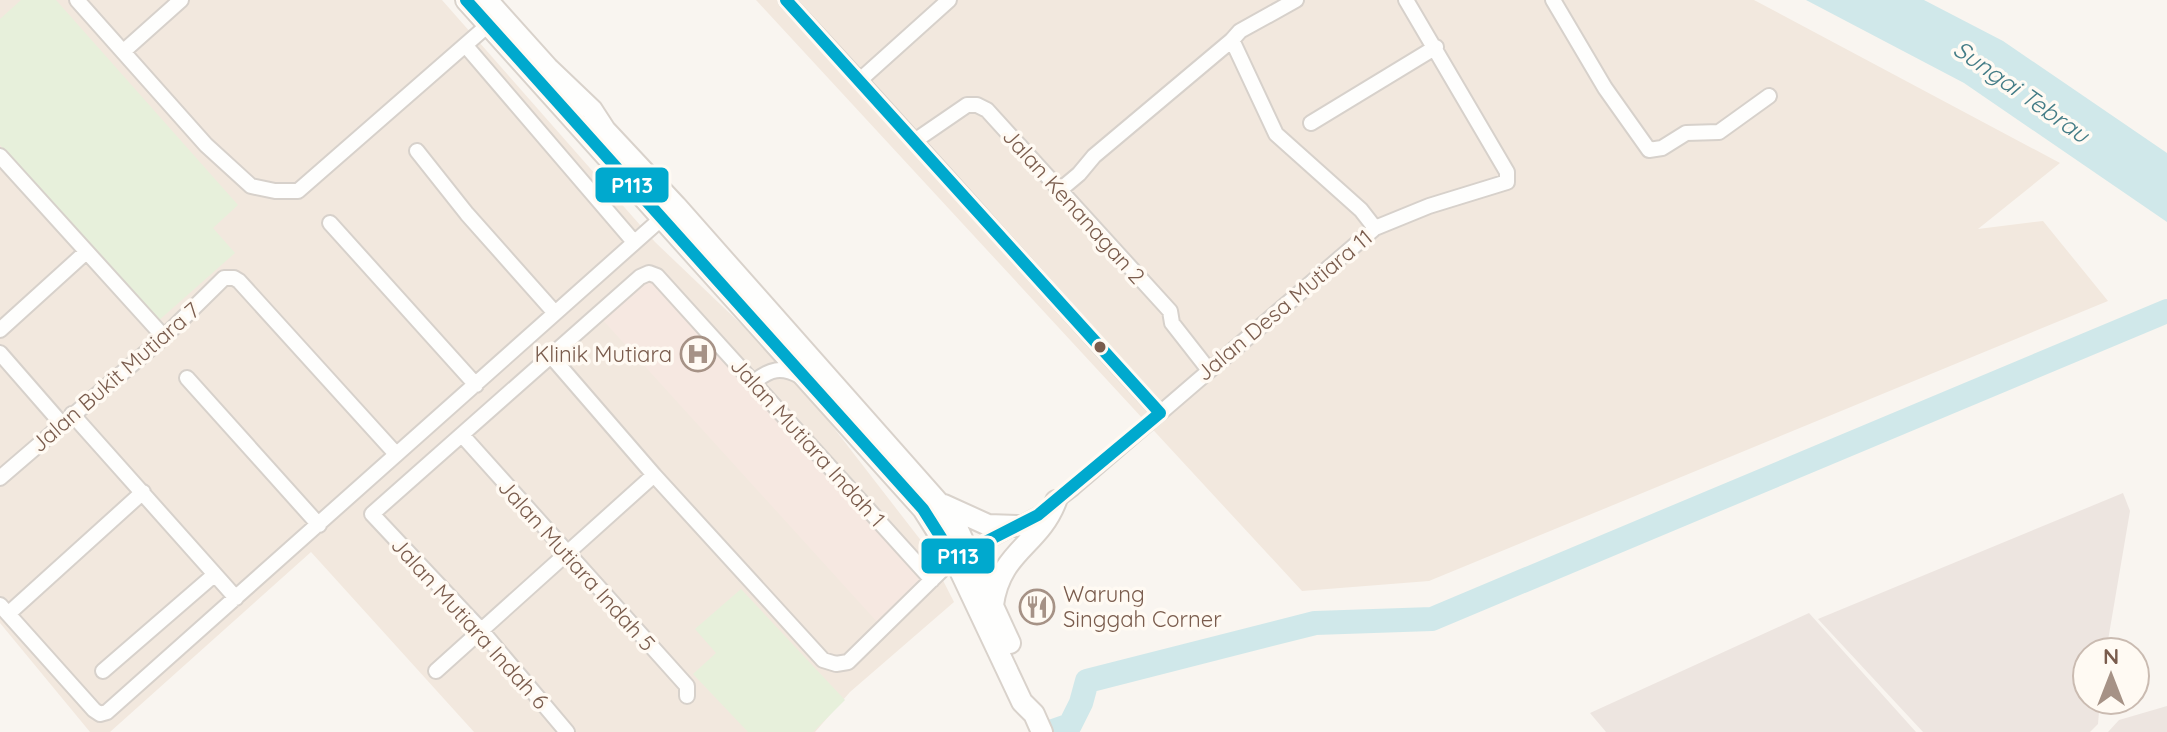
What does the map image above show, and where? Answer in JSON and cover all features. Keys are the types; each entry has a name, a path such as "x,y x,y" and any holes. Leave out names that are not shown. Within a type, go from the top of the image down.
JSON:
{"street":[{"path":"77,0 125,50 206,145 251,186 275,191 298,191 466,46 492,13"},
{"path":"125,50 181,0"},
{"path":"466,0 492,13 592,110 605,130 953,519 961,555 1022,702 1038,723"},
{"path":"786,0 1160,413"},
{"path":"860,80 949,0"},
{"path":"1060,190 1094,156 1240,31 1296,0"},
{"path":"1311,123 1436,47 1406,0"},
{"path":"1553,0 1605,88 1649,150 1662,148 1691,132 1719,132 1769,96"},
{"path":"492,13 662,218 763,328 961,555 993,605 1034,695 1038,723"},
{"path":"1232,40 1276,134 1361,210 1375,228"},
{"path":"466,46 634,242"},
{"name":"Jalan Desa Mutiara 11","path":"551,356 654,475 823,660 836,664 848,662 961,555 1038,515 1056,501 1375,228 1429,206 1507,182 1507,172 1436,47"},
{"name":"Jalan Kenanagan 2","path":"916,140 967,105 977,105 987,110 1170,311 1172,323 1208,369"},
{"path":"417,151 467,214 555,313"},
{"path":"1,159 164,337"},
{"path":"143,492 4,610 94,710 104,713 662,218 662,199 651,179"},
{"path":"662,218 685,222 700,234"},
{"path":"330,223 476,385"},
{"path":"0,330 86,252"},
{"name":"Jalan Mutiara Indah 1","path":"551,356 640,277 649,273 657,276 932,580"},
{"name":"Jalan Bukit Mutiara 7","path":"0,478 164,337 224,278 229,277 239,281 396,454"},
{"path":"763,328 770,361 767,372"},
{"path":"0,353 143,492 236,598"},
{"path":"462,435 551,356"},
{"path":"754,382 767,372 788,370 809,382"},
{"path":"187,378 319,525"},
{"name":"Jalan Mutiara Indah 6","path":"462,435 372,514 481,630 567,732"},
{"name":"Jalan Mutiara Indah 5","path":"462,435 687,686 687,696"},
{"path":"436,671 654,475"},
{"path":"993,605 1002,570 1049,520 1056,501"},
{"path":"940,504 988,525 1017,526"},
{"path":"103,671 214,575"}],"shaded area":[{"path":"0,0 442,0 655,242 789,370 926,547 954,602 850,692 815,732 474,732 311,552 110,732 90,732 0,623"},
{"path":"756,0 1754,0 2060,163 1978,229 2043,221 2108,301 1429,581 1302,591"},
{"path":"653,270 932,573 879,624 601,318"},
{"path":"2123,493 2130,511 2109,636 2071,636 2071,716 2099,716 2098,724 2090,732 1923,732 1818,619"},
{"path":"1809,613 1916,732 1606,732 1590,713"},
{"path":"2167,706 2167,732 2108,732 2119,720 2151,716 2151,711"}],"green space":[{"path":"21,0 56,0 238,205 213,228 235,253 157,322 0,145 0,19"},
{"path":"741,589 845,700 813,732 748,732 693,674 716,653 695,629"}],"water":[{"name":"Sungai Tebrau","path":"1806,0 1924,0 2003,41 2167,153 2167,222 1964,83"}],"waterway":[{"path":"1050,732 1070,725 1087,681 1315,623 1432,619 2167,311"}],"transit line":[{"name":"P113","path":"466,0 923,509 954,558 1038,515 1160,413"},
{"name":"P113","path":"786,0 1160,413"}],"place":[{"name":"Klinik Mutiara","path":"698,354"},
{"name":"Warung Singgah Corner","path":"1037,607"}]}
